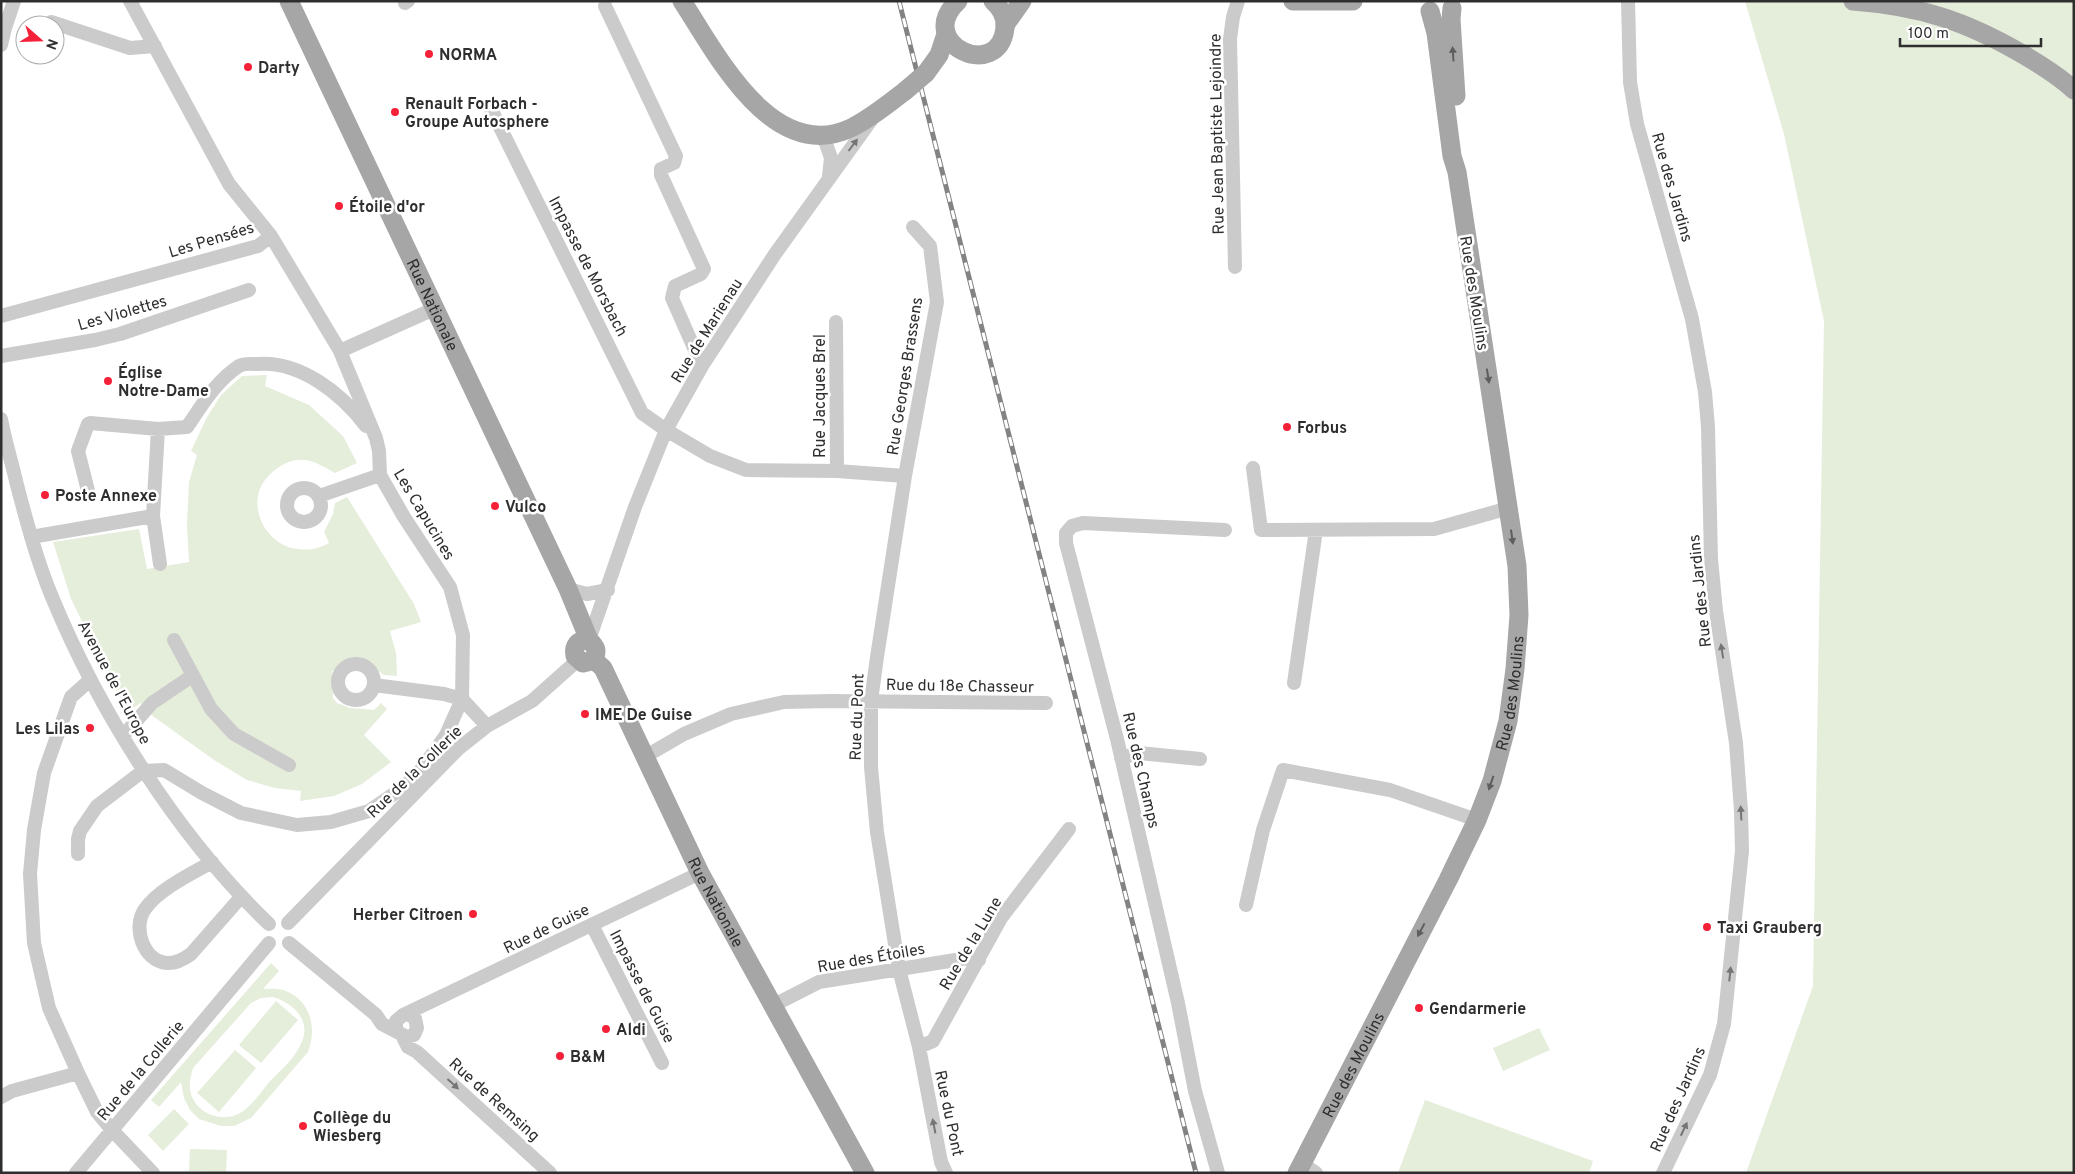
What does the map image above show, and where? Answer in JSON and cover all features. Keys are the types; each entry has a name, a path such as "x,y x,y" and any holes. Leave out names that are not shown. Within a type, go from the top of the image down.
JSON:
{"main road":[{"name":"Rue Nationale","path":"289,1 568,589 576,609 584,651 603,668 700,873 865,1173"},
{"path":"682,1 750,100 782,124 800,131 823,135 850,128 904,92 926,73 964,53"},
{"path":"926,73 939,55 946,34 945,24 947,15 958,1"},
{"path":"1005,25 1022,1"},
{"path":"1292,1 1353,1"},
{"path":"1853,1 1914,9 1977,29 2034,61 2074,90"},
{"path":"946,34 956,49 964,53 973,56 983,55 992,51 1004,35 1005,25 1004,17 996,2"},
{"path":"1426,6 1442,13 1455,4"},
{"name":"Rue des Moulins","path":"1455,4 1451,25 1458,123 1457,172"},
{"name":"Rue des Moulins","path":"1305,1170 1477,820 1499,758 1508,721 1516,669 1518,589 1509,508 1457,172 1452,156 1436,33 1426,6"}],"street":[{"path":"1,45 14,1"},
{"name":"Les Pensées","path":"1,316 258,246 271,236 229,184 130,1"},
{"name":"Rue Jean Baptiste Lejoindre","path":"1235,266 1230,39 1233,17 1238,1"},
{"name":"Rue des Jardins","path":"1628,1 1630,82 1637,124 1692,319 1705,392 1708,427 1711,559 1716,611 1736,743 1741,811 1742,851 1724,1024 1710,1075 1663,1173"},
{"path":"605,6 676,156 674,163 661,169 661,176 704,269 701,274 675,286 672,298 702,366"},
{"path":"65,27 130,48 155,46"},
{"name":"Impasse de Morsbach","path":"490,109 642,413 666,430"},
{"name":"Rue de Marienau","path":"584,651 608,590 635,507 666,430 702,366 775,254 876,112"},
{"path":"823,135 831,158 829,177"},
{"name":"Rue Georges Brassens","path":"905,476 937,302 930,246 912,227"},
{"name":"Les Capucines","path":"143,771 164,770 241,814 297,825 331,822 370,810 404,787 420,771 441,742 462,699 463,635 450,587 404,517 380,475 379,451 376,438 340,351 271,236"},
{"name":"Les Violettes","path":"1,356 120,334 249,290"},
{"path":"340,351 434,308"},
{"name":"Rue Jacques Brel","path":"836,322 837,471"},
{"path":"88,492 78,451 88,424 158,429 187,427 216,385 240,365 268,362 298,370 324,384 358,415 376,438"},
{"name":"Avenue de l'Europe","path":"1,419 31,537 52,597 90,680 143,771 212,862 268,924"},
{"path":"158,429 152,516 160,564"},
{"path":"666,430 710,456 746,470 837,471 905,476"},
{"path":"1253,468 1261,530 1434,530 1509,508"},
{"path":"320,496 380,475"},
{"name":"Rue du Pont","path":"905,476 871,702 872,767 877,832 899,969 919,1047 941,1162 946,1173"},
{"path":"31,537 152,516"},
{"name":"Rue des Champs","path":"1218,1173 1195,1091 1178,1003 1121,758 1066,543 1066,533 1072,526 1083,523 1224,530"},
{"path":"1294,683 1316,530"},
{"path":"568,589 587,594 608,590"},
{"path":"174,640 211,709 234,734 289,765"},
{"name":"Rue de la Collerie","path":"288,923 458,749 488,726 532,701 584,651"},
{"path":"124,736 152,703 192,676"},
{"path":"90,680 71,697 44,773 34,830 30,874 34,943 49,1008 98,1112 112,1130 154,1173"},
{"path":"374,685 444,694 462,699 488,726"},
{"name":"Rue du 18e Chasseur","path":"646,756 684,734 731,714 784,702 1046,703"},
{"name":"Rue des Champs","path":"1121,758 1139,753 1200,759"},
{"path":"1246,905 1262,830 1283,770 1390,790 1477,820"},
{"path":"78,854 80,831 97,806 143,771"},
{"name":"Rue de la Lune","path":"919,1047 933,1041 1001,918 1068,829"},
{"path":"212,862 159,895 145,909 140,922 140,936 145,949 155,960 168,964 181,961 191,954 242,897"},
{"name":"Rue de Guise","path":"403,1027 592,925 700,873"},
{"path":"278,919 288,923 292,933 289,943 279,947 269,943 265,934 268,924 278,919"},
{"name":"Impasse de Guise","path":"592,925 662,1063"},
{"name":"Rue de la Collerie","path":"76,1173 269,943"},
{"path":"289,943 376,1016 403,1027"},
{"name":"Rue des Étoiles","path":"774,1005 819,982 968,958 979,960"},
{"name":"Rue de Remsing","path":"403,1027 408,1047 417,1052 550,1173"},
{"path":"1,1097 12,1091 78,1073"}],"green space":[{"path":"1745,1 2074,1 2074,1173 1746,1173 1813,986 1824,321 1784,134"},
{"path":"267,375 265,386 309,405 343,436 357,463 335,473 311,461 296,460 275,470 264,482 258,496 257,504 261,521 265,528 277,541 292,548 307,550 320,547 329,543 324,532 333,514 335,503 347,497 414,604 421,622 390,631 396,653 397,676 384,675 372,666 356,659 332,671 333,698 337,703 350,708 374,710 381,703 387,709 364,735 391,762 362,784 334,796 300,801 301,791 275,788 247,780 214,760 150,714 141,703 127,712 71,599 53,542 139,529 147,569 189,562 187,525 189,482 197,455 191,451 206,419 221,395 242,376"},
{"path":"271,963 279,971 263,989 286,991 301,1002 310,1017 312,1025 311,1043 308,1052 251,1118 234,1126 221,1126 199,1119 190,1110 184,1098 181,1082 159,1107 151,1100","holes":["273,997 295,1009 303,1022 303,1037 294,1056 251,1104 238,1114 223,1117 208,1114 202,1110 192,1098 190,1090 193,1068 251,1003 261,998"]},
{"path":"276,1001 298,1020 261,1063 239,1045"},
{"path":"1539,1028 1550,1050 1503,1071 1493,1048"},
{"path":"235,1050 256,1068 219,1112 197,1093"},
{"path":"1425,1100 1593,1161 1589,1173 1398,1173"},
{"path":"174,1109 189,1124 163,1151 148,1135"},
{"path":"190,1149 227,1150 226,1172 189,1171"}],"railway":[{"path":"899,1 1196,1173"}],"place":[{"name":"NORMA","path":"429,54"},
{"name":"Darty","path":"248,67"},
{"name":"Renault Forbach - Groupe Autosphere","path":"395,112"},
{"name":"Étoile d'or","path":"339,206"},
{"name":"Église Notre-Dame","path":"108,381"},
{"name":"Forbus","path":"1287,427"},
{"name":"Poste Annexe","path":"45,495"},
{"name":"Vulco","path":"495,506"},
{"name":"IME De Guise","path":"585,714"},
{"name":"Les Lilas","path":"90,728"},
{"name":"Herber Citroen","path":"473,914"},
{"name":"Taxi Grauberg","path":"1707,927"},
{"name":"Gendarmerie","path":"1419,1008"},
{"name":"Aldi","path":"606,1029"},
{"name":"B&M","path":"560,1056"},
{"name":"Collège du Wiesberg","path":"303,1126"}]}
